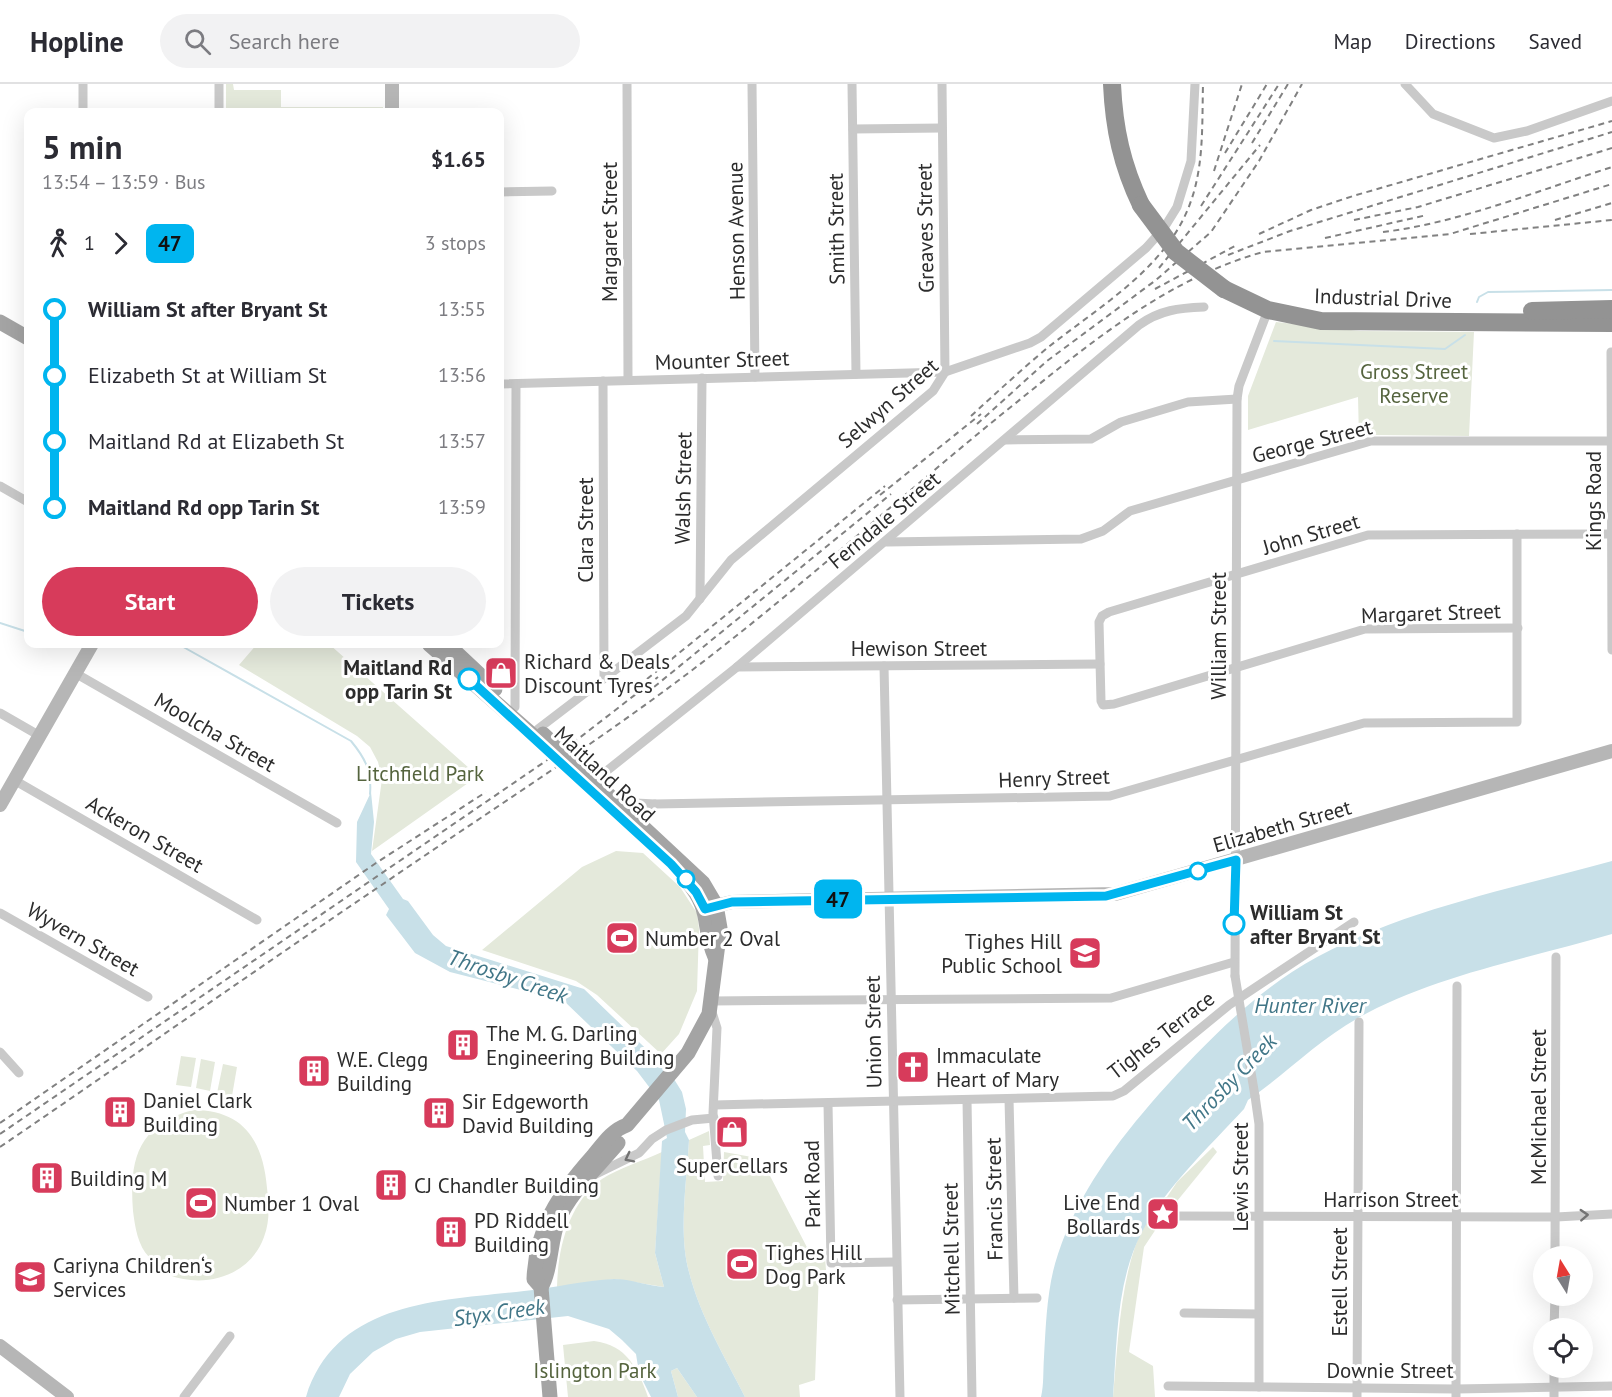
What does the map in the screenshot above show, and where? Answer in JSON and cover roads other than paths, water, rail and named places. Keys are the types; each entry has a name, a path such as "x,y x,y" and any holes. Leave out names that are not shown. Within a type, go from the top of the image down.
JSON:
{"highway":[{"name":"Industrial Drive","path":"1112,84 1113,121 1120,155 1145,203 1176,252 1268,310 1321,321 1612,323"},
{"name":"Industrial Drive","path":"1121,84 1124,121 1145,203"},
{"name":"Industrial Drive","path":"1227,286 1272,301 1327,312 1612,309"}],"main road":[{"path":"392,84 392,108"},
{"path":"0,322 24,336"},
{"path":"0,805 90,648"},
{"name":"Maitland Road","path":"434,648 539,734 694,873 711,907 708,941 715,957 711,1005 698,1039 674,1071 627,1125 618,1128 589,1160 552,1207 536,1251 534,1280 540,1287 550,1397"},
{"name":"Maitland Road","path":"451,648 515,707 539,734"},
{"name":"Elizabeth Street","path":"711,907 732,902 1106,896 1612,751"},
{"name":"Maitland Road","path":"586,777 711,907"},
{"name":"Maitland Road","path":"540,1287 546,1279 549,1254 558,1222 587,1179 626,1133 627,1125"},
{"path":"1,1350 67,1397"}],"street":[{"path":"83,84 83,108"},
{"path":"219,84 219,108"},
{"name":"Margaret Street","path":"627,84 628,380"},
{"name":"Henson Avenue","path":"752,84 755,377"},
{"name":"Smith Street","path":"852,84 856,374"},
{"name":"Greaves Street","path":"942,84 945,372"},
{"name":"Selwyn Street","path":"539,734 604,678 686,616 714,578 731,560 933,391 945,372 1041,337 1146,248 1177,207 1185,183 1193,134 1195,84"},
{"path":"1405,84 1433,114 1494,138 1527,131 1612,101"},
{"path":"853,129 942,128"},
{"path":"504,192 552,191"},
{"name":"Ferndale Street","path":"586,777 737,667 1152,315 1177,308 1204,307"},
{"name":"William Street","path":"1234,969 1237,399 1239,386 1268,310"},
{"name":"Kings Road","path":"1611,352 1612,650"},
{"name":"Mounter Street","path":"504,384 945,372"},
{"name":"Walsh Street","path":"700,599 702,378"},
{"name":"Clara Street","path":"603,381 604,678"},
{"path":"515,707 516,384"},
{"path":"1005,440 1091,439 1121,422 1188,402 1237,399"},
{"name":"George Street","path":"887,542 1072,540 1096,534 1130,511 1371,441 1611,441"},
{"path":"0,486 24,500"},
{"path":"1517,534 1518,628"},
{"name":"John Street","path":"1100,664 1101,618 1109,612 1368,535 1611,534"},
{"name":"Margaret Street","path":"1100,664 1101,701 1104,705 1114,704 1365,629 1518,628"},
{"name":"Henry Street","path":"616,802 655,804 1110,796 1364,723 1517,722 1518,628"},
{"name":"Hewison Street","path":"737,667 1100,664"},
{"name":"Union Street","path":"884,666 895,1262 900,1397"},
{"name":"Moolcha Street","path":"75,673 337,823"},
{"path":"0,713 40,736"},
{"name":"Ackeron Street","path":"15,780 257,920"},
{"path":"642,826 647,811 655,804"},
{"name":"Wyvern Street","path":"0,913 148,997"},
{"name":"Tighes Terrace","path":"714,1105 1113,1096 1124,1091 1229,1005 1354,922"},
{"name":"McMichael Street","path":"1555,1246 1556,957"},
{"path":"718,1176 714,1105 718,1047 717,1028 711,1005 890,999 1112,998 1234,969"},
{"name":"Lewis Street","path":"1234,969 1258,1124 1259,1387"},
{"path":"1456,1393 1457,986"},
{"name":"Estell Street","path":"1357,1393 1359,1022"},
{"path":"0,1052 20,1072"},
{"name":"Francis Street","path":"1009,1099 1014,1298"},
{"name":"Mitchell Street","path":"967,1100 972,1397"},
{"name":"Park Road","path":"828,1104 831,1263 895,1262"},
{"path":"587,1179 639,1153 652,1139 666,1130 692,1119 714,1118"},
{"name":"Harrison Street","path":"1170,1216 1357,1217 1612,1214"},
{"path":"897,1300 1037,1298"},
{"path":"1184,1313 1258,1314"},
{"path":"184,1397 230,1336"},
{"name":"Downie Street","path":"1168,1386 1231,1392 1259,1387 1357,1393 1456,1393 1554,1392 1612,1386"}],"water":[{"name":"Styx Creek","path":"371,792 374,822 371,854 403,899 408,901 433,935 446,946 584,989 669,1071 682,1092 686,1109 685,1132 689,1140 684,1241 689,1272 706,1320 745,1397 697,1397 677,1368 671,1371 678,1397 651,1397 639,1373 636,1354 622,1340 609,1329 568,1316 420,1332 396,1339 373,1352 350,1374 339,1397 306,1397 321,1365 341,1341 366,1323 395,1311 459,1298 603,1280 620,1279 664,1287 655,1253 662,1141 667,1138 659,1100 637,1071 564,1001 450,972 415,953 386,915 389,909 356,862 357,822"},
{"name":"Hunter River","path":"1612,861 1612,934 1449,979 1387,1003 1343,1027 1248,1100 1244,1109 1163,1199 1133,1251 1119,1313 1113,1397 1041,1397 1051,1279 1058,1254 1076,1210 1100,1169 1128,1131 1159,1094 1222,1029 1292,972 1328,951 1366,934 1448,905"}],"waterway":[{"path":"1477,302 1479,297 1488,292 1612,290"},
{"path":"1274,341 1445,349 1465,335"},
{"name":"Throsby Creek","path":"0,623 24,631"},
{"name":"Throsby Creek","path":"185,648 351,741 366,765 370,778 370,794"}],"railway":[{"path":"971,416 1046,349 1129,284 1166,246 1180,225 1195,187 1202,143 1203,84"},
{"path":"1214,171 1242,84"},
{"path":"1225,153 1267,84"},
{"path":"1201,206 1279,84"},
{"path":"1252,143 1288,84"},
{"path":"977,424 1047,361 1156,280 1211,232 1259,161 1302,84"},
{"path":"1259,234 1311,210 1353,196 1612,121"},
{"path":"1228,255 1290,231 1612,132"},
{"path":"1159,268 1260,145"},
{"path":"1354,220 1418,207 1612,148"},
{"path":"1383,232 1411,228 1469,214 1612,167"},
{"path":"0,1147 640,709 761,616 1041,383 1100,337 1161,296 1228,264 1263,252 1450,234 1612,184"},
{"path":"1555,220 1612,203"},
{"path":"1325,238 1427,215"},
{"path":"1470,234 1612,220"},
{"path":"1155,289 1235,246"},
{"path":"880,495 981,414"},
{"path":"647,679 885,486"},
{"path":"654,687 891,494"},
{"path":"0,1134 578,739 658,677"},
{"path":"0,1123 376,863 486,792"}],"place":[{"name":"Richard & Deals Discount Tyres","path":"501,673"},
{"name":"Maitland Rd opp Tarin St","path":"469,679"},
{"name":"William St after Bryant St","path":"1234,924"},
{"name":"Number 2 Oval","path":"622,938"},
{"name":"Tighes Hill Public School","path":"1085,953"},
{"name":"The M. G. Darling Engineering Building","path":"463,1045"},
{"name":"Immaculate Heart of Mary","path":"913,1067"},
{"name":"W.E. Clegg Building","path":"314,1071"},
{"name":"Daniel Clark Building","path":"120,1112"},
{"name":"Sir Edgeworth David Building","path":"439,1113"},
{"name":"SuperCellars","path":"732,1132"},
{"name":"Building M","path":"47,1178"},
{"name":"CJ Chandler Building","path":"391,1185"},
{"name":"Number 1 Oval","path":"201,1203"},
{"name":"Live End Bollards","path":"1163,1214"},
{"name":"PD Riddell Building","path":"451,1232"},
{"name":"Tighes Hill Dog Park","path":"742,1264"},
{"name":"Cariyna Children‘s Services","path":"30,1277"}],"park label":[{"name":"Gross Street Reserve","path":"1414,383"},
{"name":"Litchfield Park","path":"420,773"},
{"name":"Islington Park","path":"595,1370"}]}
